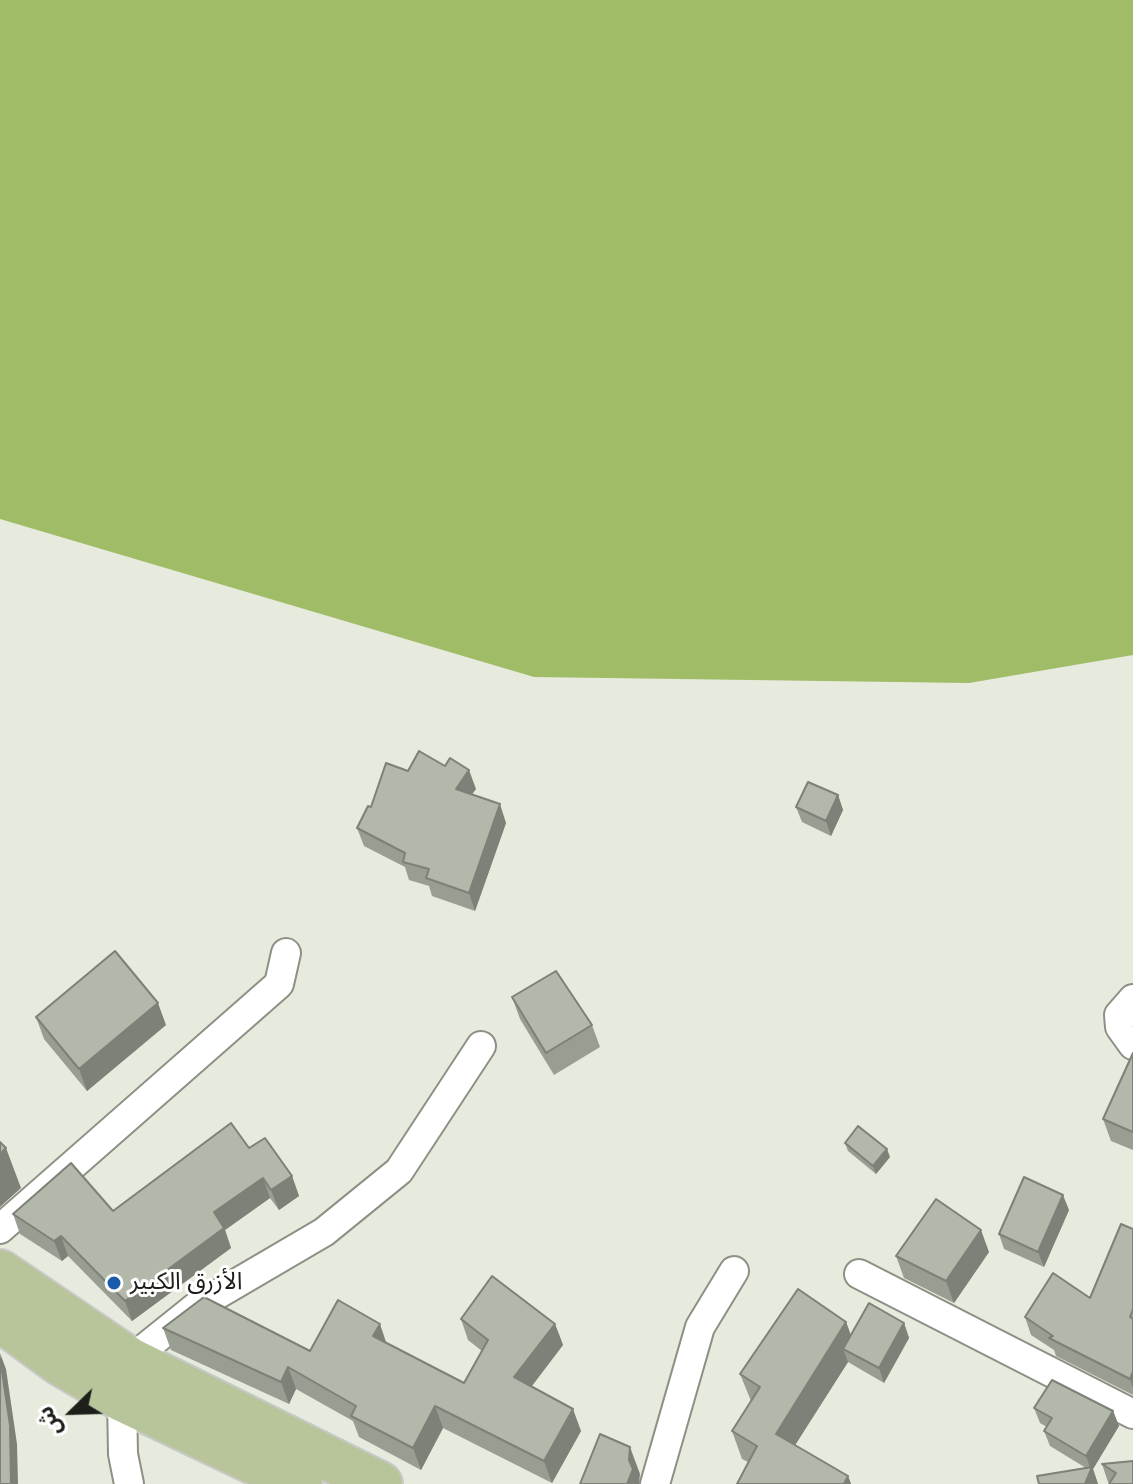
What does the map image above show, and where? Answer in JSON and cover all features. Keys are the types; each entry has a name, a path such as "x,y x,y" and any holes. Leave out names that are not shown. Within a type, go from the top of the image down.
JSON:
{"main road":[{"path":"0,1272 126,1380 300,1484"},
{"path":"0,1319 60,1363 126,1380 380,1484"}],"street":[{"path":"0,1229 279,984 286,953"},
{"path":"1133,999 1119,1015 1120,1027 1133,1045"},
{"path":"129,1484 123,1454 126,1380 196,1307 324,1232 399,1171 481,1046"},
{"path":"655,1484 700,1327 734,1271"},
{"path":"859,1274 1133,1414"}],"green space":[{"path":"0,0 1133,0 1133,655 969,683 534,677 0,519"}],"building":[{"path":"419,751 445,766 450,758 469,770 456,789 500,804 469,893 426,878 429,869 403,862 405,853 357,828 368,806 371,807 386,763 408,771"},
{"path":"808,782 838,795 826,821 796,807"},
{"path":"115,951 158,1003 79,1069 36,1017"},
{"path":"556,971 592,1025 546,1053 512,997"},
{"path":"1133,1053 1133,1132 1103,1119"},
{"path":"231,1123 249,1148 265,1138 292,1176 271,1190 263,1178 214,1212 224,1228 125,1301 61,1236 54,1241 13,1214 71,1163 113,1211"},
{"path":"858,1126 887,1149 873,1166 845,1143"},
{"path":"1024,1177 1063,1195 1038,1252 999,1234"},
{"path":"936,1199 981,1230 946,1281 896,1256"},
{"path":"1121,1224 1133,1229 1133,1309 1130,1317 1133,1319 1133,1371 1130,1379 1049,1338 1053,1336 1025,1317 1053,1273 1090,1298"},
{"path":"492,1276 555,1324 514,1377 573,1409 544,1461 435,1406 413,1448 351,1416 356,1406 288,1367 281,1382 163,1328 204,1297 310,1351 338,1300 380,1324 373,1336 464,1383 488,1340 461,1319"},
{"path":"798,1289 846,1322 776,1434 848,1476 844,1484 737,1484 757,1446 732,1431 760,1387 740,1374"},
{"path":"869,1303 904,1323 879,1368 843,1349"},
{"path":"0,1358 10,1425 11,1484 0,1484"},
{"path":"1052,1380 1113,1411 1086,1456 1044,1431 1052,1418 1034,1408"},
{"path":"600,1434 630,1447 629,1460 633,1469 627,1484 580,1484"},
{"path":"1133,1461 1133,1484 1109,1484 1116,1473 1102,1464"},
{"path":"1092,1467 1085,1484 1039,1484 1037,1476"}],"place":[{"name":"الأزرق الكبير","path":"114,1283"}]}
